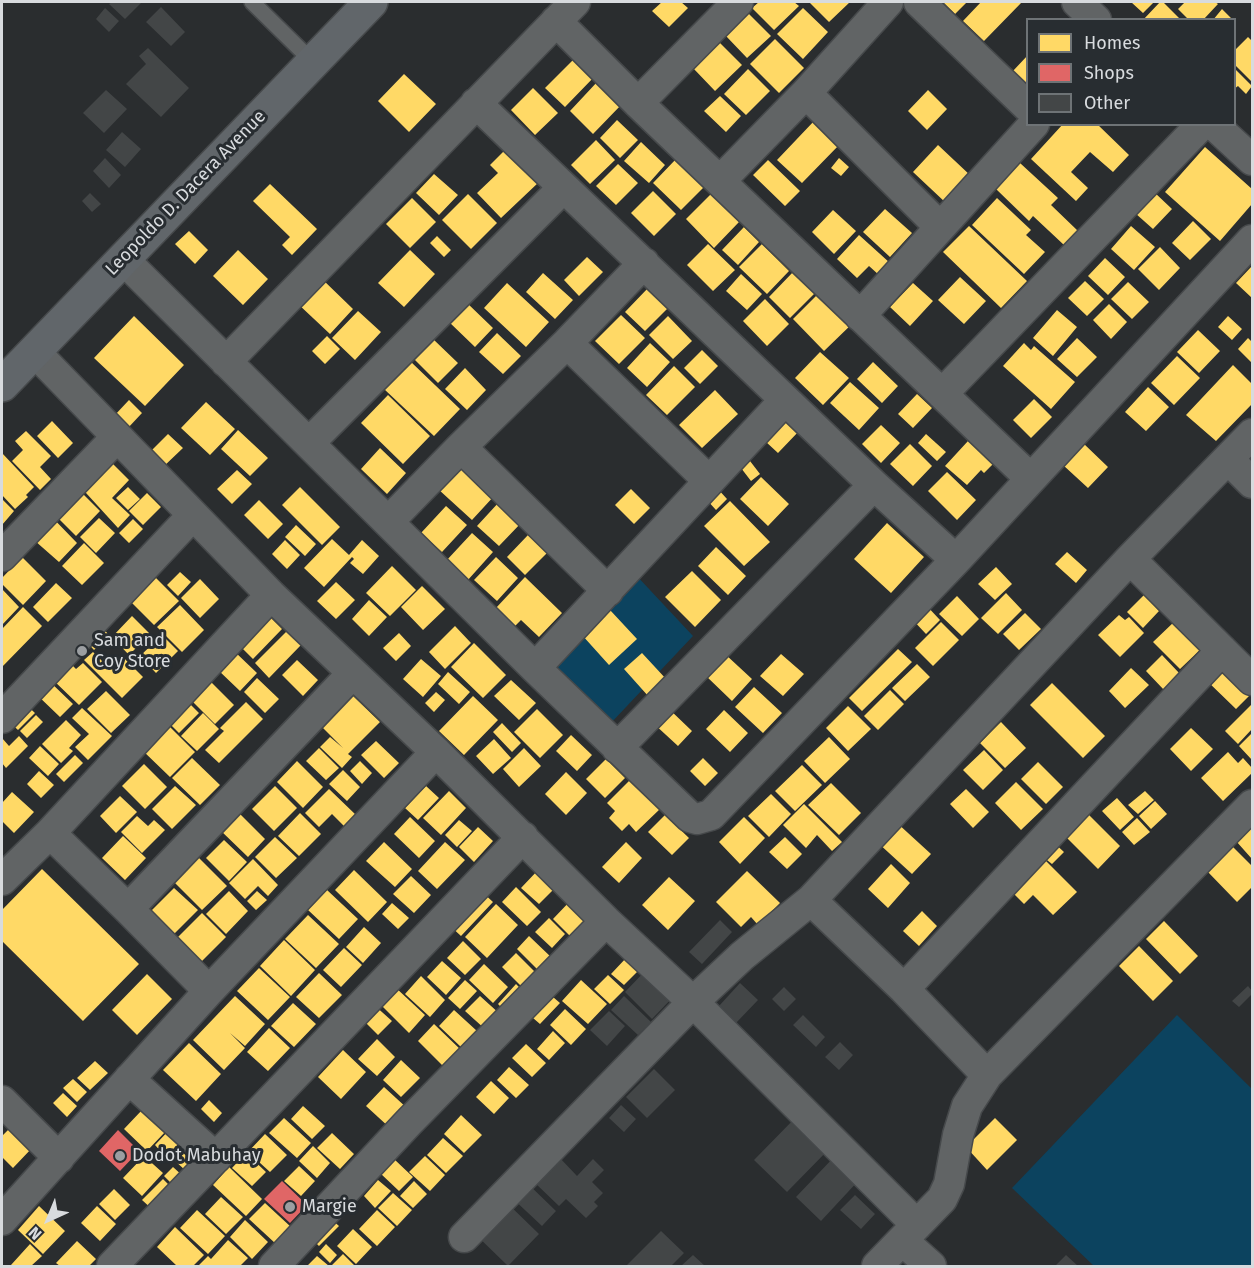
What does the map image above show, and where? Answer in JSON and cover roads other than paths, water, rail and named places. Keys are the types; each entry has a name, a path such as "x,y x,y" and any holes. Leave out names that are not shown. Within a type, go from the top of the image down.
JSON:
{"main road":[{"name":"Leopoldo D. Dacera Avenue","path":"2,385 371,2"}],"street":[{"path":"638,103 738,2"},
{"path":"720,181 806,93 888,2"},
{"path":"919,2 1026,105"},
{"path":"1077,2 1094,18"},
{"path":"226,362 566,11 638,103 1031,479"},
{"path":"806,93 940,227"},
{"path":"476,103 562,188 956,560"},
{"path":"860,316 1032,126"},
{"path":"942,394 1200,126"},
{"path":"1215,126 1252,160"},
{"path":"309,443 562,188"},
{"path":"123,259 617,748 690,817 703,819 711,815 956,560 1252,240"},
{"path":"388,522 644,263"},
{"path":"567,343 709,480"},
{"path":"34,351 271,595 436,752 606,921 693,1002 910,1233 931,1266"},
{"path":"535,668 785,400"},
{"path":"464,1237 693,1002 741,956 811,900 1130,559 1252,434"},
{"path":"2,556 117,437"},
{"path":"461,447 608,591"},
{"path":"1228,459 1252,483"},
{"path":"617,748 874,485"},
{"path":"2,718 192,515"},
{"path":"1130,559 1252,680"},
{"path":"2,880 50,832 271,595"},
{"path":"904,989 1222,650"},
{"path":"128,909 352,674"},
{"path":"2,1220 129,1078 436,752"},
{"path":"877,1266 942,1199 949,1184 958,1135 967,1106 987,1075 1252,805"},
{"path":"50,832 210,991"},
{"path":"112,1266 523,837"},
{"path":"811,900 904,989 987,1075"},
{"path":"274,1266 409,1122 606,921"},
{"path":"129,1078 216,1158"},
{"path":"2,1101 58,1158"}],"lane":[{"path":"252,2 313,62"}],"place":[{"name":"Sam and Coy Store","path":"82,651"},
{"name":"Dodot Mabuhay","path":"120,1156"},
{"name":"Margie","path":"290,1207"}]}
